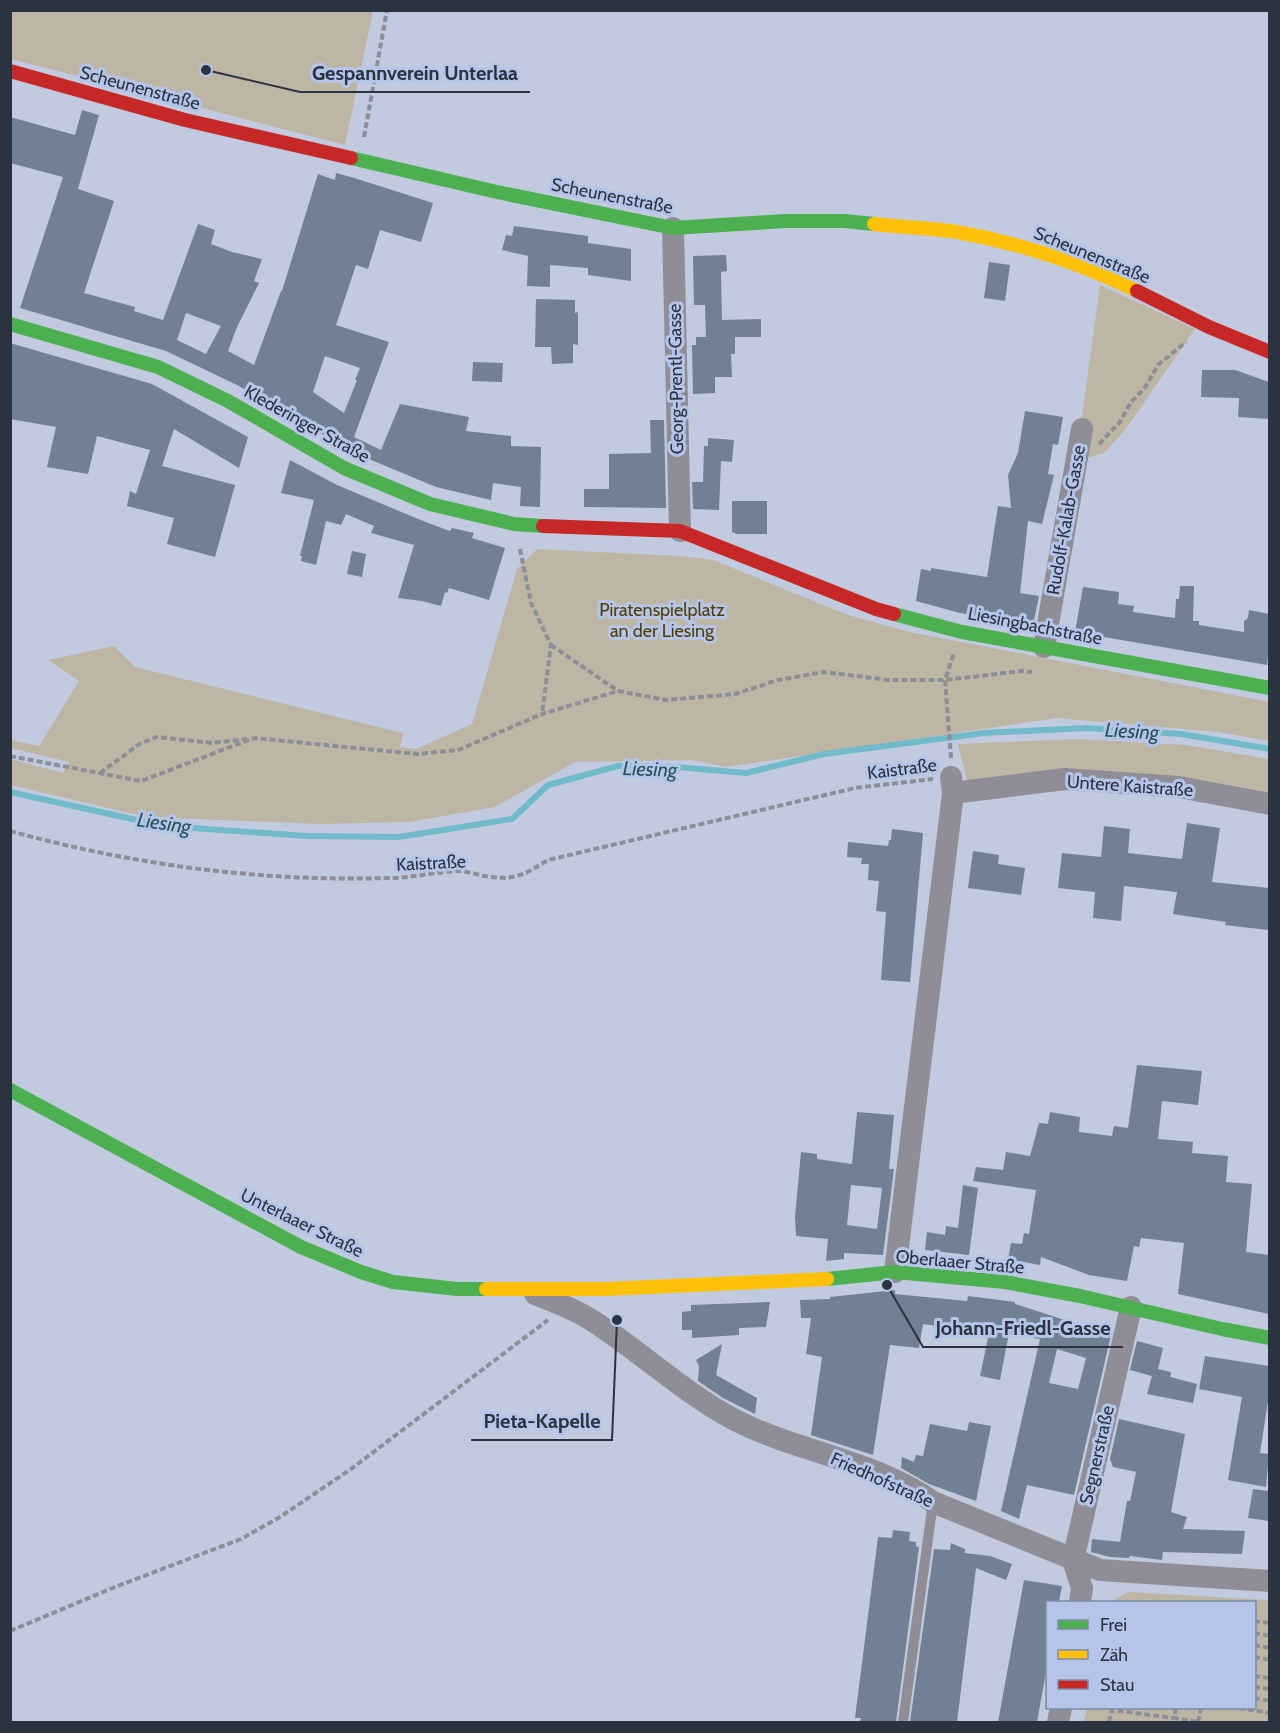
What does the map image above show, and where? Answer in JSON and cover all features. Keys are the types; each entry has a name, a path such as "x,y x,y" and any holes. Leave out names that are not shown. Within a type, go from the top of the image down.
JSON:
{"street":[{"name":"Scheunenstraße","path":"10,71 185,120 497,192 673,228 844,220 956,231 1025,247 1119,282 1209,327 1269,352"},
{"name":"Georg-Prentl-Gasse","path":"673,228 680,531"},
{"name":"Klederinger Straße","path":"10,324 158,367 228,401 344,468 430,504 514,524 588,529 680,531 799,578"},
{"name":"Rudolf-Kalab-Gasse","path":"1044,646 1082,429"},
{"name":"Liesingbachstraße","path":"799,578 876,609 962,632 1269,688"},
{"name":"Untere Kaistraße","path":"952,778 1065,779 1179,787 1269,804"},
{"path":"895,1272 952,778"},
{"name":"Unterlaaer Straße","path":"10,1090 301,1247 361,1272 393,1282 457,1289 606,1289"},
{"name":"Oberlaaer Straße","path":"606,1289 816,1280 895,1272 1005,1282 1269,1338"},
{"path":"592,1320 606,1289"},
{"name":"Friedhofstraße","path":"526,1290 564,1305 592,1320 691,1393 723,1413 778,1439 871,1471 918,1492 933,1502 1088,1566 1109,1571 1269,1581"},
{"name":"Segnerstraße","path":"1073,1560 1131,1307"},
{"path":"1073,1560 1083,1588 1080,1601"}],"lane":[{"path":"903,1722 933,1502"}],"path":[{"path":"360,159 387,10"},
{"path":"1076,460 1104,442 1158,365 1175,349 1209,327"},
{"path":"514,524 531,603 550,645 542,714"},
{"path":"550,645 618,692 666,700 735,694 778,680 824,672 888,680 945,680 1022,671 1033,672"},
{"path":"945,680 952,778"},
{"path":"100,773 141,743 157,737 212,743 254,738 417,754 458,750 542,714 618,692"},
{"path":"10,756 141,781 254,738"},
{"name":"Kaistraße","path":"10,831 60,845 170,866 306,878 392,878 459,871 501,879 524,875 548,860 844,791 952,778"},
{"path":"10,1631 115,1587 241,1539 280,1517 351,1470 413,1424 564,1305"},
{"path":"1174,1719 1176,1709"},
{"path":"1249,1709 1269,1713"},
{"path":"1110,1722 1112,1710 1198,1722"}],"green space":[{"path":"10,11 373,11 345,145 11,59"},
{"path":"1100,285 1195,329 1125,430 1104,453 1087,458 1093,427 1081,424"},
{"name":"Piratenspielplatz an der Liesing","path":"537,549 680,556 713,560 848,615 910,632 1270,702 1269,741 1218,732 1056,718 726,767 692,760 575,762 495,807 409,822 319,824 146,817 11,785 11,759 63,773 69,762 11,748 11,740 39,746 79,681 48,660 114,646 135,667 403,733 400,747 416,749 472,724 517,569"},
{"path":"1079,739 1186,745 1269,759 1269,793 967,781 958,744"},
{"path":"1128,1592 1269,1600 1269,1722 1084,1722 1087,1709 1256,1709 1256,1601 1113,1601"}],"building":[{"path":"82,110 99,115 78,189 114,201 84,293 135,307 134,311 163,320 198,224 215,230 211,244 262,259 254,281 259,283 228,351 254,365 282,291 318,174 335,180 336,173 433,203 421,242 380,230 368,269 356,265 336,325 389,342 354,437 381,450 400,404 469,417 466,431 511,436 511,446 541,447 540,507 520,506 521,487 493,483 491,500 436,487 352,452 237,385 166,351 20,308 63,177 10,163 10,117 75,135","holes":["186,313 221,326 206,354 177,340","325,356 360,368 344,413 313,392"]},
{"path":"514,226 588,236 588,243 631,249 631,281 588,275 588,268 550,265 550,287 527,286 528,256 502,250 506,235 512,236"},
{"path":"726,255 727,271 721,272 722,320 761,319 761,337 735,337 735,354 731,354 732,377 715,377 715,393 693,394 692,345 696,345 696,337 706,337 705,305 694,305 693,256"},
{"path":"989,262 1010,265 1005,301 984,298"},
{"path":"536,299 575,300 575,313 578,312 578,345 573,344 573,363 552,364 551,347 535,347"},
{"path":"10,343 152,384 248,437 239,468 174,429 162,466 235,485 215,557 167,544 174,518 127,506 130,491 136,494 150,450 97,436 88,474 47,467 56,427 10,419"},
{"path":"473,362 503,363 502,382 472,381"},
{"path":"1202,370 1235,370 1269,382 1269,419 1238,417 1239,398 1201,397"},
{"path":"1025,411 1063,417 1058,445 1053,444 1048,474 1054,475 1042,524 1028,521 1020,593 1039,596 1033,625 960,613 916,601 921,569 931,571 931,568 987,577 998,506 1011,508 1008,475 1018,453"},
{"path":"650,420 664,420 666,508 584,507 584,489 609,489 609,454 651,453"},
{"path":"708,438 734,440 732,462 721,461 719,510 693,509 692,482 703,482 704,446 708,446"},
{"path":"290,460 337,485 423,521 450,531 452,528 474,533 472,538 505,548 489,600 449,588 447,593 445,592 441,606 398,598 414,545 371,533 374,526 346,514 341,525 326,521 316,565 301,561 302,556 300,556 314,500 281,493"},
{"path":"732,501 767,501 767,534 732,532"},
{"path":"352,551 366,554 362,577 347,574"},
{"path":"1180,586 1194,586 1193,621 1199,621 1199,625 1244,632 1244,621 1248,618 1249,610 1269,614 1267,665 1075,632 1083,587 1119,592 1118,604 1134,606 1133,612 1175,618 1176,599 1179,599"},
{"path":"1187,823 1220,828 1212,882 1269,888 1268,930 1225,925 1226,922 1173,914 1177,892 1124,886 1121,921 1093,918 1095,892 1058,888 1062,853 1101,857 1104,826 1130,829 1128,853 1182,859"},
{"path":"892,829 923,833 910,982 881,980 886,912 876,911 879,881 868,880 869,864 861,864 862,858 847,857 848,842 888,846"},
{"path":"973,851 999,855 998,864 1025,868 1021,895 968,888"},
{"path":"1137,1065 1202,1071 1198,1105 1162,1101 1158,1139 1193,1142 1192,1153 1228,1156 1226,1182 1252,1184 1246,1252 1269,1255 1269,1314 1178,1294 1184,1243 1141,1238 1139,1247 1134,1246 1127,1281 1089,1275 1041,1257 1040,1265 1008,1259 1011,1243 1022,1244 1024,1233 1029,1234 1036,1190 973,1181 976,1167 1003,1170 1006,1152 1030,1156 1039,1123 1048,1124 1050,1112 1080,1117 1079,1132 1112,1136 1114,1126 1128,1128"},
{"path":"857,1112 894,1115 889,1169 894,1169 883,1255 844,1253 844,1259 826,1261 828,1239 796,1236 795,1217 801,1152 817,1154 817,1159 852,1164","holes":["851,1185 882,1188 877,1229 847,1225"]},
{"path":"963,1185 978,1188 969,1255 925,1250 927,1232 945,1235 946,1226 958,1228"},
{"path":"895,1290 895,1294 967,1301 968,1296 1015,1302 1015,1304 1111,1335 1074,1495 1027,1485 1019,1519 1001,1511 1040,1339 1009,1333 1000,1380 980,1376 989,1333 951,1330 952,1328 923,1324 919,1348 890,1345 873,1455 811,1435 822,1357 806,1354 811,1318 801,1318 800,1300 830,1299 830,1297","holes":["1057,1349 1086,1358 1078,1389 1049,1383"]},
{"path":"770,1302 766,1327 739,1328 739,1335 692,1338 692,1330 682,1330 682,1312 691,1311 691,1305"},
{"path":"1137,1341 1163,1348 1158,1369 1171,1372 1170,1377 1197,1384 1193,1403 1147,1394 1152,1376 1130,1370"},
{"path":"722,1344 716,1375 757,1398 755,1414 723,1398 698,1381 699,1366 696,1360"},
{"path":"1205,1356 1269,1366 1269,1395 1260,1453 1269,1454 1266,1487 1228,1480 1242,1397 1199,1389"},
{"path":"1119,1419 1185,1434 1171,1512 1187,1517 1183,1529 1245,1531 1242,1554 1163,1552 1162,1560 1130,1556 1129,1558 1110,1557 1091,1552 1092,1539 1120,1542 1127,1501 1130,1501 1136,1472 1113,1467 1110,1459"},
{"path":"969,1422 991,1426 976,1501 929,1484 901,1468 902,1457 914,1462 916,1455 923,1456 930,1424 967,1431"},
{"path":"1253,1489 1269,1491 1269,1521 1248,1518"},
{"path":"893,1530 910,1532 909,1541 916,1542 916,1546 919,1547 896,1722 860,1722 861,1718 855,1718 878,1537 892,1538"},
{"path":"951,1543 965,1549 965,1553 990,1556 1012,1564 1006,1580 976,1568 957,1722 910,1722 934,1549 950,1550"},
{"path":"1024,1580 1062,1586 1059,1601 1046,1601 1046,1672 1037,1722 998,1722"}],"waterway":[{"name":"Liesing","path":"10,792 164,826 307,836 399,837 512,819 548,785 618,766 676,767 746,773 824,754 984,733 1086,728 1181,734 1270,749"}],"traffic: fast":[{"path":"351,158 497,192 673,228 786,221 844,221 874,224"},
{"path":"10,324 158,367 228,401 344,468 430,504 514,524 543,526"},
{"path":"894,614 962,632 1270,688"},
{"path":"10,1090 301,1247 361,1272 393,1282 457,1289 486,1289"},
{"path":"827,1279 895,1272 1005,1282 1080,1296 1270,1338"}],"traffic: slow":[{"path":"874,224 936,229 1003,242 1072,263 1137,291"},
{"path":"486,1289 606,1289 827,1279"}],"traffic: jam":[{"path":"10,71 185,120 351,158"},
{"path":"1137,291 1209,327 1270,352"},
{"path":"543,526 680,531 876,609 894,614"}],"place":[{"name":"Gespannverein Unterlaa","path":"206,70"},
{"name":"Johann-Friedl-Gasse","path":"887,1285"},
{"name":"Pieta-Kapelle","path":"617,1320"}]}
